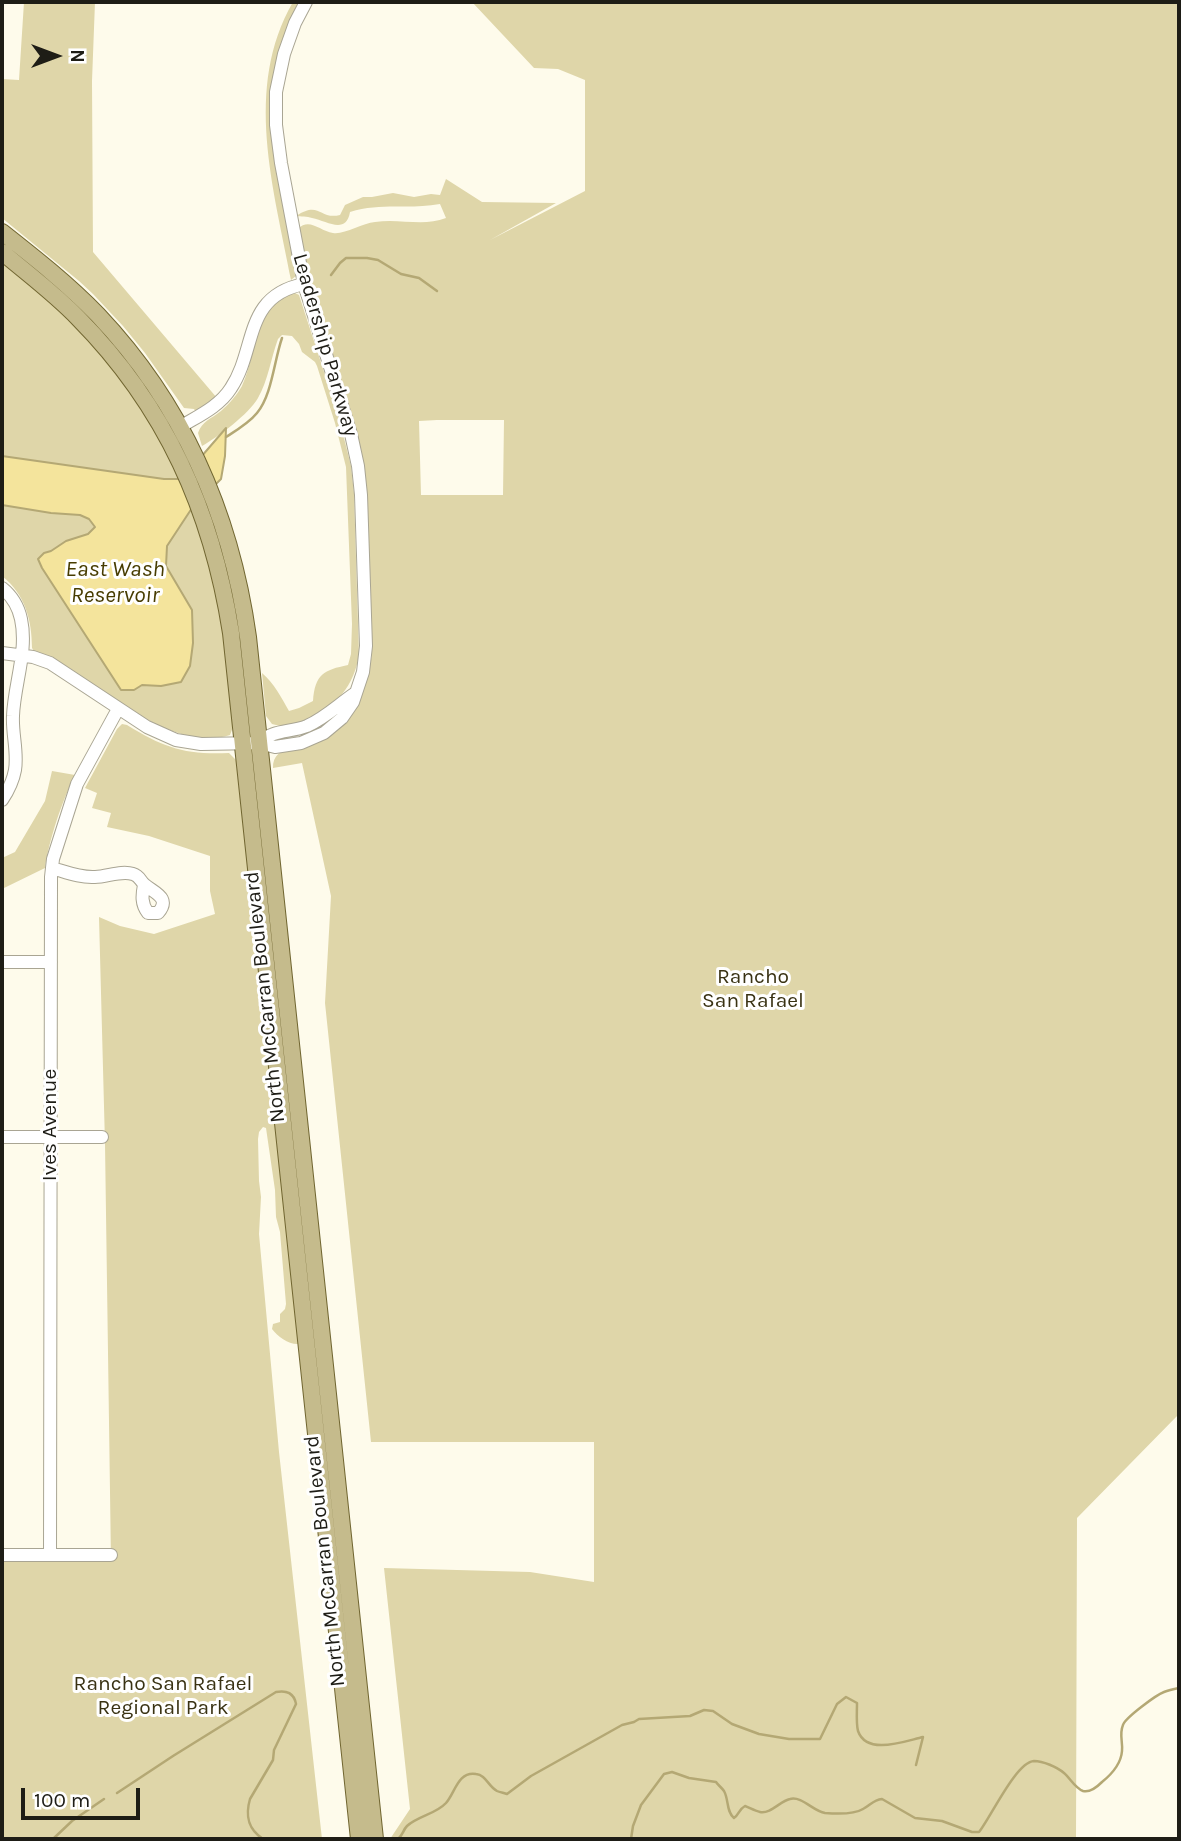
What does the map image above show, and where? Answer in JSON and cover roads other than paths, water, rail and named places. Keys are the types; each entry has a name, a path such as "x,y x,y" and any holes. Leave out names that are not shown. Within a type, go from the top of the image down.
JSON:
{"main road":[{"name":"North McCarran Boulevard","path":"2,232 53,273 98,315 162,396 208,528 222,579 251,743 362,1792 375,1839"},
{"path":"2,252 62,302 92,332 131,379 153,413 173,427 173,431"},
{"name":"North McCarran Boulevard","path":"173,431 194,453 218,512 236,568 248,637 251,743"},
{"name":"North McCarran Boulevard","path":"359,1839 362,1792"}],"street":[{"name":"Leadership Parkway","path":"251,743 273,733 296,729 318,720 354,694 363,672 366,646 362,507 358,466 351,433 304,284 277,142 276,92 284,54 306,2"},
{"path":"173,431 217,405 237,378 262,309 277,294 304,284"},
{"path":"2,588 12,596 18,606 23,631 13,716 16,759 11,783 2,800"},
{"path":"2,653 50,663 147,727 176,740 213,745 251,743"},
{"name":"Ives Avenue","path":"50,1555 52,867 80,778 118,709"},
{"path":"52,867 84,877 131,873 137,875 144,885"},
{"path":"2,962 51,962"},
{"path":"2,1137 102,1137"},
{"path":"2,1555 111,1555"}],"water":[{"name":"East Wash Reservoir","path":"226,428 221,479 192,508 167,546 166,566 192,610 193,643 190,666 181,682 161,686 142,685 134,690 121,690 38,559 66,541 88,534 95,527 89,519 80,515 2,505 2,456 177,479 193,472 201,457"}],"waterway":[{"path":"331,275 346,258 367,258 378,260 401,274 419,278 437,291"},
{"path":"226,437 250,420 262,406 282,338"},
{"path":"631,1839 641,1805 664,1774 672,1772 716,1782 724,1791 734,1818 745,1806 764,1812 790,1799 799,1800 821,1812 840,1814 859,1811 882,1799 915,1818 942,1821 979,1832 1012,1780 1020,1770 1034,1761 1058,1769 1083,1791 1096,1787 1120,1760 1121,1732 1125,1722 1154,1697 1179,1688"},
{"path":"117,1793 276,1692 287,1692 294,1697 296,1704 274,1750 273,1760 249,1805 251,1826 263,1839"},
{"path":"398,1839 411,1823 446,1803 465,1776 479,1775 494,1789 507,1794 531,1776 622,1725 639,1719 690,1716 704,1710 713,1711 732,1724 759,1734 789,1739 820,1739 837,1704 846,1697 857,1703 858,1731 869,1743 887,1745 923,1737 916,1765"},
{"path":"53,1839 72,1821 104,1799"}],"park label":[{"name":"Rancho San Rafael","path":"753,989"},
{"name":"Rancho San Rafael Regional Park","path":"163,1696"}]}
